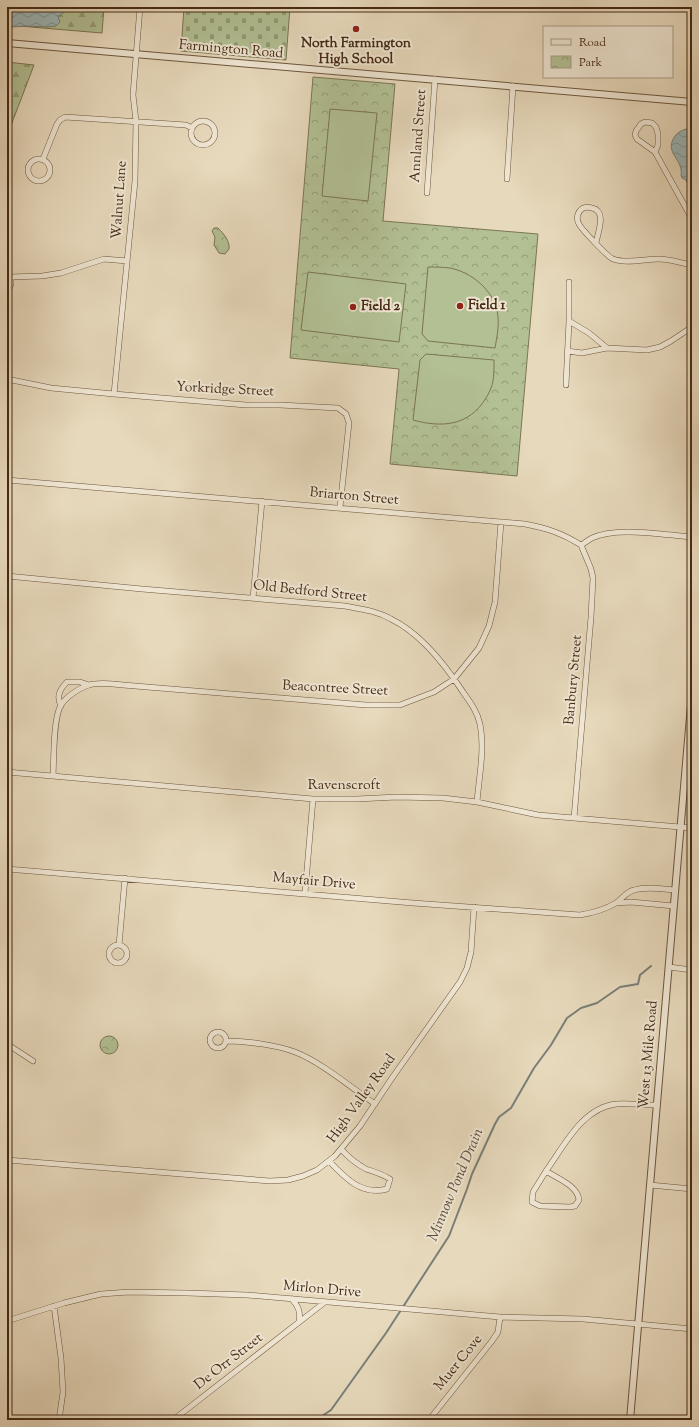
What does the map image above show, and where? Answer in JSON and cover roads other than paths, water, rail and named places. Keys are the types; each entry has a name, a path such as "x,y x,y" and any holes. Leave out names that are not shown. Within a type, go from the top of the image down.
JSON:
{"street":[{"name":"Walnut Lane","path":"114,394 135,181 136,121 133,95 140,7"},
{"name":"Farmington Road","path":"7,43 692,102"},
{"name":"Annland Street","path":"427,193 435,79"},
{"path":"507,180 513,86"},
{"path":"43,159 57,124 65,117 186,125 192,128"},
{"path":"199,122 208,123 214,130 213,139 206,144 197,144 191,137 192,128 199,122"},
{"path":"655,152 658,145 658,134 656,127 652,123 645,122 641,124 636,131 635,135 637,140 655,152 692,219"},
{"path":"43,159 49,165 50,173 44,179 35,180 29,174 29,166 34,160 43,159"},
{"path":"596,242 601,221 600,215 595,208 584,208 579,211 577,216 579,224 588,236 596,242 612,259 622,261 661,259 692,266"},
{"path":"7,290 11,285 8,276 42,276 61,273 104,259 128,261"},
{"path":"566,385 569,321 568,282"},
{"path":"569,321 589,333 607,348"},
{"path":"568,352 582,353 607,348 647,350 660,347 671,341 689,329 692,324"},
{"name":"Yorkridge Street","path":"7,379 51,388 114,394 246,405 338,408 346,414 349,423 340,507"},
{"name":"Briarton Street","path":"7,480 340,507 525,524 548,528 581,545"},
{"path":"253,598 262,501"},
{"name":"Beacontree Street","path":"53,776 56,720 61,706 58,696 60,688 67,682 80,682 89,685 122,685 373,705 400,704 434,692 454,679 479,648 489,626 494,602 501,522"},
{"path":"581,545 592,538 624,532 692,537"},
{"name":"Banbury Street","path":"574,818 593,578 581,545"},
{"name":"Old Bedford Street","path":"7,576 150,590 345,606 371,611 392,619 432,650 476,712 481,731 482,748 477,802"},
{"path":"61,706 74,694 89,685"},
{"name":"West 13 Mile Road","path":"630,1420 692,693"},
{"name":"Ravenscroft","path":"7,772 313,799 435,798 477,802 538,815 692,828"},
{"path":"305,893 313,799"},
{"name":"Mayfair Drive","path":"7,868 474,908 580,915 590,914 616,903 625,895 634,890 675,890"},
{"path":"119,945 125,878"},
{"name":"Mayfair Drive","path":"616,903 631,902 674,906"},
{"name":"High Valley Road","path":"7,1160 270,1181 288,1180 317,1170 341,1149 360,1126 460,982 467,968 471,952 474,908"},
{"path":"669,968 692,970"},
{"path":"226,1041 269,1046 295,1052 319,1065 375,1104"},
{"path":"7,1044 33,1061"},
{"path":"546,1171 575,1190 579,1200 575,1206 540,1206 532,1202 533,1192 546,1171 573,1132 600,1108 617,1104 657,1105"},
{"path":"329,1161 346,1179 359,1186 379,1192 387,1189 390,1179 356,1163 341,1149"},
{"path":"650,1185 692,1189"},
{"name":"Mirlon Drive","path":"7,1321 54,1306 101,1294 129,1292 210,1294 292,1299 500,1317 583,1319 692,1329"},
{"path":"292,1299 300,1312 299,1322"},
{"name":"De Orr Street","path":"173,1420 325,1302"},
{"path":"54,1306 61,1358 63,1392 58,1420"},
{"name":"Muer Cove","path":"429,1420 492,1341 498,1332 500,1317"}],"water":[{"path":"7,7 68,7 61,15 58,16 60,22 56,26 11,27 7,26"},
{"path":"692,128 692,193 686,180 682,178 681,169 671,146 672,141 679,132"}],"waterway":[{"name":"Minnow Pond Drain","path":"316,1420 331,1410 386,1333 449,1236 472,1174 495,1124 499,1117 511,1108 534,1068 551,1045 567,1018 581,1008 597,1003 620,987 638,984 640,975 651,966"}],"place":[{"name":"North Farmington High School","path":"356,29"},
{"name":"Field 1","path":"460,306"},
{"name":"Field 2","path":"353,307"}]}
